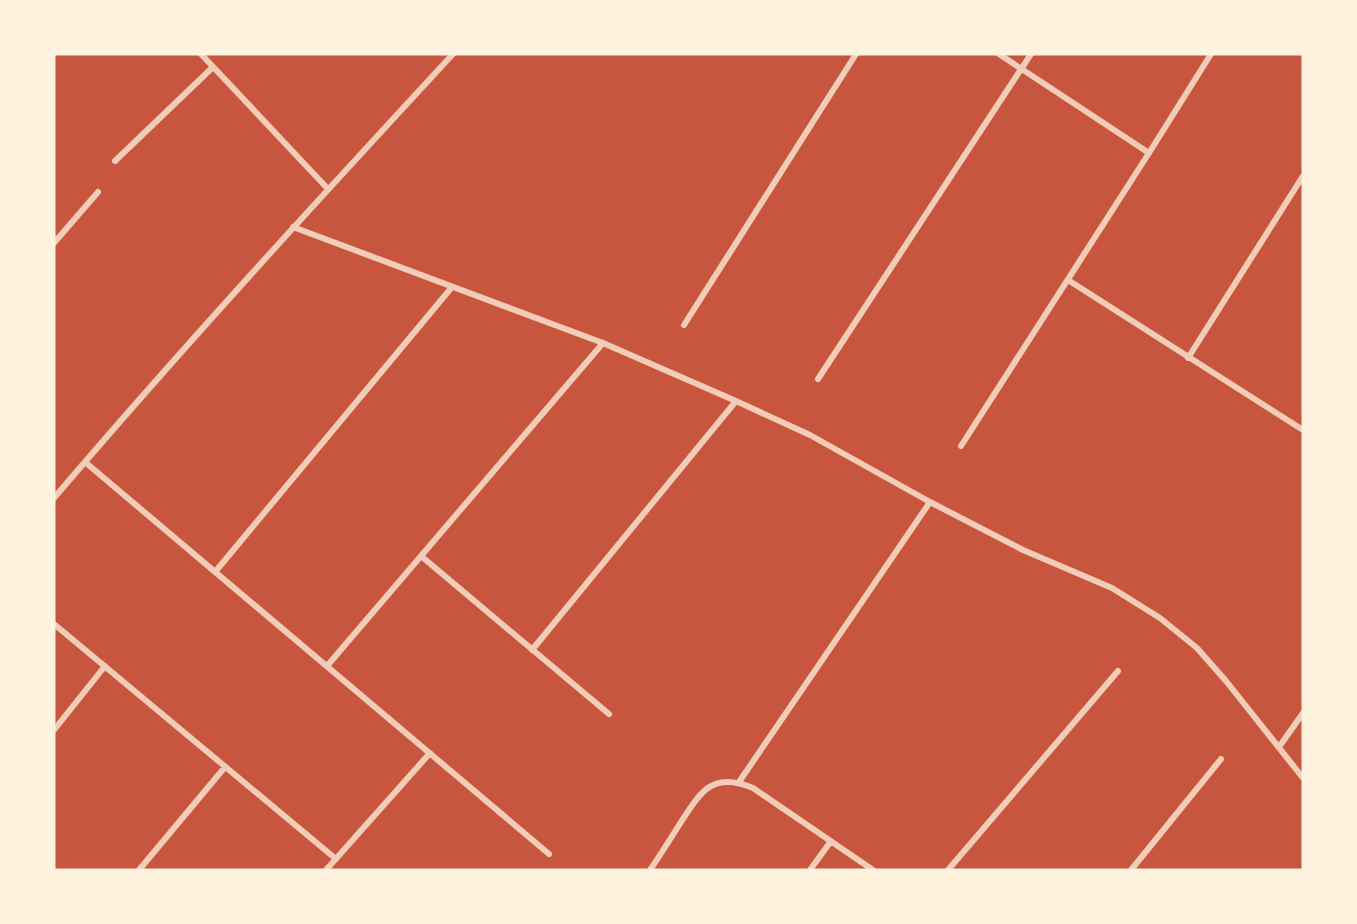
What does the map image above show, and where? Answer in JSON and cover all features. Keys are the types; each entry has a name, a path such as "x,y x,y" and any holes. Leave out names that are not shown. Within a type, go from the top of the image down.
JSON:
{"street":[{"path":"201,54 328,189"},
{"path":"54,498 189,342 453,54"},
{"path":"684,325 856,54"},
{"path":"999,54 1149,153"},
{"path":"818,379 1031,54"},
{"path":"961,446 1211,54"},
{"path":"115,161 213,67"},
{"path":"1188,357 1303,176"},
{"path":"54,243 98,192"},
{"path":"293,227 603,343 736,401 810,435 930,502 1023,550 1112,588 1160,618 1197,648 1303,778"},
{"path":"1068,280 1303,430"},
{"path":"215,572 452,287"},
{"path":"327,666 603,343"},
{"path":"532,650 736,401"},
{"path":"85,462 549,854"},
{"path":"739,782 930,502"},
{"path":"421,556 609,714"},
{"path":"54,624 336,859"},
{"path":"54,730 105,666"},
{"path":"948,870 1118,671"},
{"path":"1279,747 1303,713"},
{"path":"326,870 430,753"},
{"path":"1131,870 1221,759"},
{"path":"139,870 225,767"},
{"path":"650,870 699,795 723,782 739,782 753,788 873,870"},
{"path":"810,870 831,841"}]}
